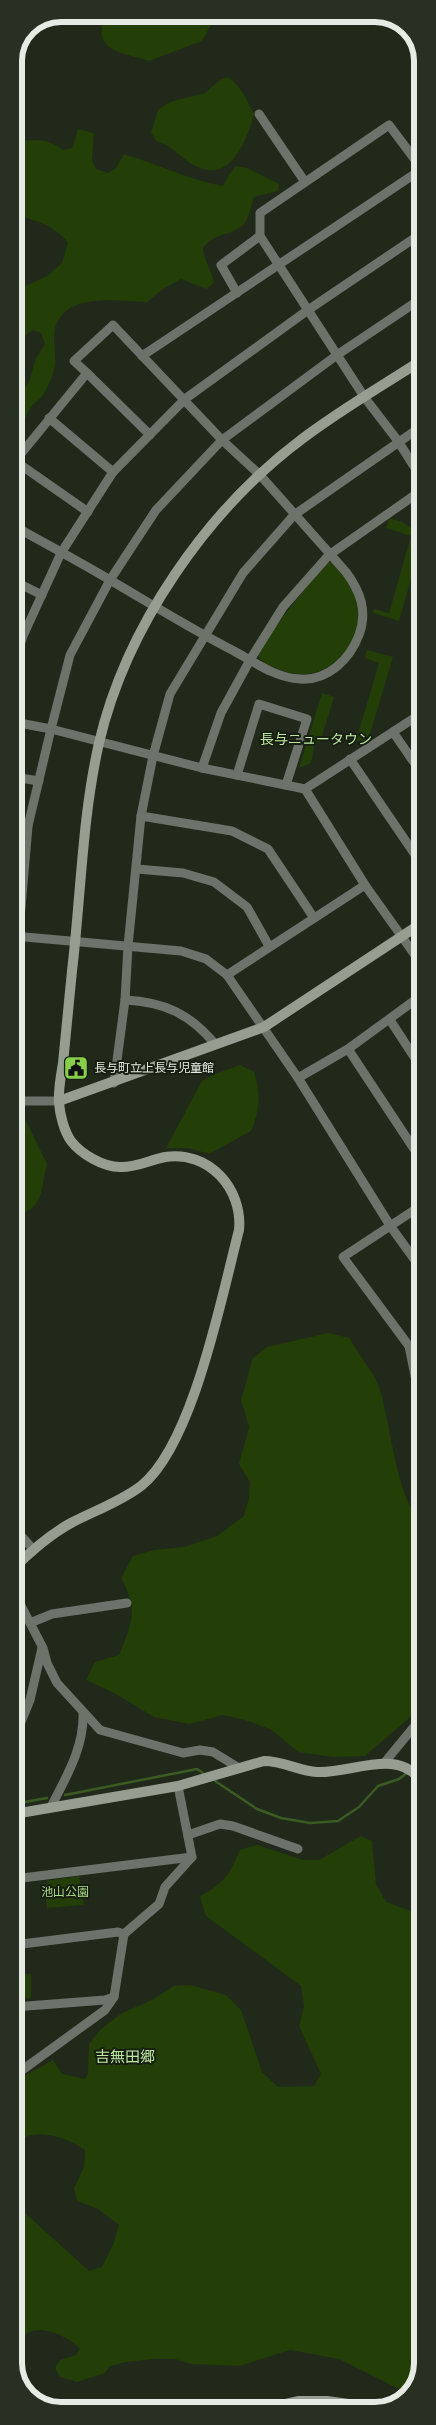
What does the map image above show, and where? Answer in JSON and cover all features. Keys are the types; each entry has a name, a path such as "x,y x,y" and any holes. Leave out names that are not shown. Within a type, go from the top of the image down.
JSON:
{"street":[{"path":"259,114 304,182"},
{"path":"413,157 389,125 260,213 260,236 365,398 398,441 413,465"},
{"path":"142,356 413,175"},
{"path":"237,292 221,265 260,236"},
{"path":"22,638 61,553 113,472 150,434 185,399 308,310 413,239"},
{"path":"22,891 28,826 70,655 110,580 156,510 222,440 337,355 413,304"},
{"path":"22,531 204,636 272,672 301,680 321,676 335,669 346,659 355,645 363,625 363,603 357,587 346,572 260,475 222,440 113,325 74,361 150,434"},
{"path":"23,1559 33,1549 69,1524 123,1498 156,1472 187,1411 197,1386 240,1230 240,1216 234,1193 223,1178 206,1166 184,1158 166,1157 120,1167 91,1158 70,1140 64,1128 59,1101 76,943 85,830 99,743 121,672 169,582 199,540 260,475 302,439 413,366"},
{"path":"22,451 86,373"},
{"path":"49,418 113,472"},
{"path":"114,1083 125,1000 128,946 141,816 153,756 170,694 243,572 294,515 413,432"},
{"path":"22,465 88,512"},
{"path":"202,768 221,713 250,660 283,607 329,555 413,496"},
{"path":"22,585 42,595"},
{"path":"237,775 259,704 306,718 286,785"},
{"path":"22,724 51,729 99,743 202,768 305,789 413,719"},
{"path":"393,732 413,761"},
{"path":"350,759 413,852"},
{"path":"22,778 39,781"},
{"path":"305,789 365,885 413,953"},
{"path":"141,816 232,830 268,849 314,918"},
{"path":"22,825 28,826"},
{"path":"137,869 183,873 214,882 247,906 269,946"},
{"path":"227,975 365,885"},
{"path":"22,1101 59,1101 114,1083 264,1026 413,928"},
{"path":"22,937 180,951 206,959 227,975 264,1026 391,1227 413,1258"},
{"path":"125,1000 152,1001 185,1016 201,1027 216,1044"},
{"path":"298,1078 348,1049 413,1002"},
{"path":"390,1020 413,1055"},
{"path":"348,1049 413,1147"},
{"path":"413,1211 343,1257 410,1346 413,1362"},
{"path":"23,1538 33,1549"},
{"path":"30,1624 52,1614 126,1603"},
{"path":"23,1609 57,1683 83,1714 100,1730 183,1753 200,1750 213,1752 239,1768"},
{"path":"23,1718 30,1700 42,1648"},
{"path":"51,1807 78,1750 83,1726 83,1714"},
{"path":"385,1762 413,1728"},
{"path":"23,1813 178,1786 264,1761 277,1761 314,1772 333,1772 385,1762 404,1768 413,1773"},
{"path":"178,1786 192,1857"},
{"path":"188,1835 220,1824 233,1826 298,1849"},
{"path":"23,1878 192,1857"},
{"path":"23,2070 105,2010 114,1997 124,1934 159,1904 165,1887 192,1857"},
{"path":"23,1944 118,1932 124,1934"},
{"path":"23,2006 105,2000 114,1997"},
{"path":"296,2402 334,2402"}],"green space":[{"path":"103,22 212,22 202,41 149,61 114,50 103,39 101,31"},
{"path":"228,77 241,89 254,115 242,146 228,164 220,169 210,170 198,167 169,147 156,141 151,132 158,110 170,102 205,93 221,79"},
{"path":"78,129 94,133 92,160 96,169 108,173 116,168 124,154 198,180 223,186 236,166 247,168 279,184 278,191 254,197 249,215 244,224 234,231 218,236 203,248 214,282 207,289 181,279 163,289 147,302 105,300 77,305 65,312 58,322 54,336 55,364 53,374 43,395 31,407 22,426 22,391 29,382 36,358 45,344 41,333 32,330 22,338 22,287 47,276 62,263 68,243 57,231 37,221 22,216 22,140 45,141 63,150 72,148"},
{"path":"389,518 402,522 413,529 413,573 399,621 373,613 374,609 389,613 411,536 386,528"},
{"path":"329,562 332,562 347,579 355,592 359,605 359,624 356,635 350,645 333,663 313,673 303,674 282,671 260,660 258,653 274,629"},
{"path":"367,650 393,657 370,734 363,743 356,741 379,663 365,658"},
{"path":"322,693 334,697 320,743 315,742 311,763 299,768"},
{"path":"240,1065 254,1072 258,1088 258,1109 251,1131 209,1154 188,1148 166,1148 202,1081"},
{"path":"22,1118 26,1121 47,1164 40,1197 31,1209 22,1213"},
{"path":"328,1333 350,1338 378,1384 400,1478 413,1511 413,1715 365,1756 333,1757 298,1752 272,1730 245,1720 223,1715 189,1724 154,1717 114,1693 86,1680 95,1662 119,1655 127,1634 132,1616 132,1608 127,1589 121,1578 133,1556 154,1550 184,1547 217,1536 244,1516 249,1498 250,1482 239,1464 249,1427 241,1400 253,1358 267,1347"},
{"path":"361,1836 372,1841 376,1884 386,1902 411,1911 413,1910 413,2371 408,2383 402,2391 339,2359 290,2350 239,2366 191,2364 175,2359 153,2359 110,2366 105,2373 77,2382 60,2377 55,2368 60,2360 76,2355 80,2349 65,2337 52,2332 38,2330 23,2336 23,2211 89,2271 102,2267 113,2245 119,2225 98,2209 77,2201 74,2188 84,2167 85,2150 66,2140 52,2136 38,2134 23,2139 23,2077 53,2060 62,2074 85,2079 88,2073 89,2044 101,2029 122,2013 152,2000 174,1986 191,1985 226,1995 241,2010 262,2072 278,2087 314,2086 321,2074 299,2026 304,2006 301,1986 206,1916 200,1896 225,1878 240,1850 257,1845 303,1860 319,1860"},
{"name":"池山公園","path":"79,1876 84,1905 47,1908 45,1894 47,1881"},
{"path":"23,1974 31,1974 31,1998 23,1999"}],"waterway":[{"path":"65,1795 197,1769 203,1773"},
{"path":"215,1781 257,1809 281,1818 310,1823 338,1821 359,1807 378,1786 399,1779 407,1773"},
{"path":"23,1802 47,1798"}],"place":[{"name":"長与町立上長与児童館","path":"76,1068"}],"district":[{"name":"長与ニュータウン","path":"316,739"},
{"name":"吉無田郷","path":"125,2057"}]}
